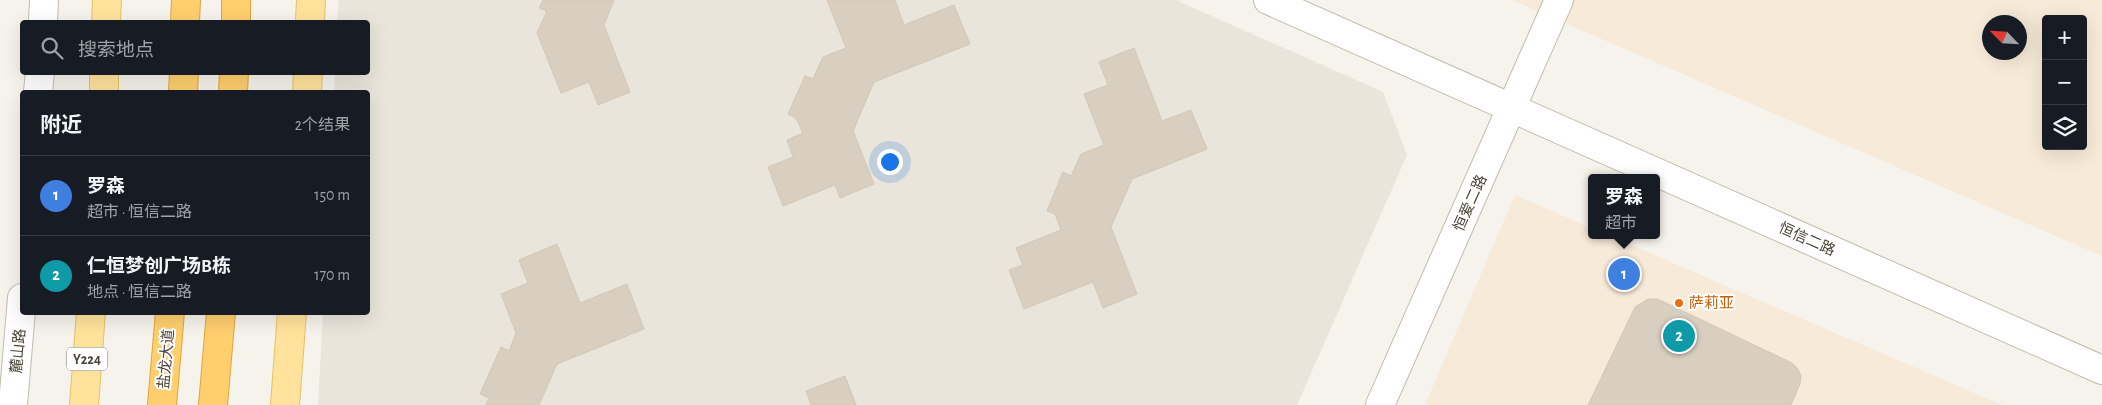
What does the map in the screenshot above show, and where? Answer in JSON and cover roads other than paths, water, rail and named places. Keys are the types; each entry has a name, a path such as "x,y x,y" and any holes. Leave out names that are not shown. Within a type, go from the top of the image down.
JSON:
{"highway":[{"path":"185,20 186,0"},
{"path":"236,0 236,20"},
{"path":"183,90 184,75"},
{"path":"233,90 234,75"},
{"name":"盐龙大道","path":"162,405 170,315"},
{"path":"213,405 221,315"}],"main road":[{"path":"106,20 107,0"},
{"path":"310,20 311,0"},
{"path":"104,75 104,90"},
{"path":"307,90 308,75"},
{"name":"Y224","path":"84,405 91,315"},
{"path":"285,405 292,315"}],"street":[{"path":"43,20 44,0"},
{"name":"恒信二路","path":"1268,0 2102,370"},
{"name":"恒爱二路","path":"1380,405 1559,0"},
{"path":"38,90 40,75"},
{"name":"麓山路","path":"13,405 21,315"}],"place":[{"name":"罗森","path":"1624,274"},
{"name":"萨莉亚","path":"1679,303"},
{"name":"仁恒梦创广场B栋","path":"1679,336"}]}
